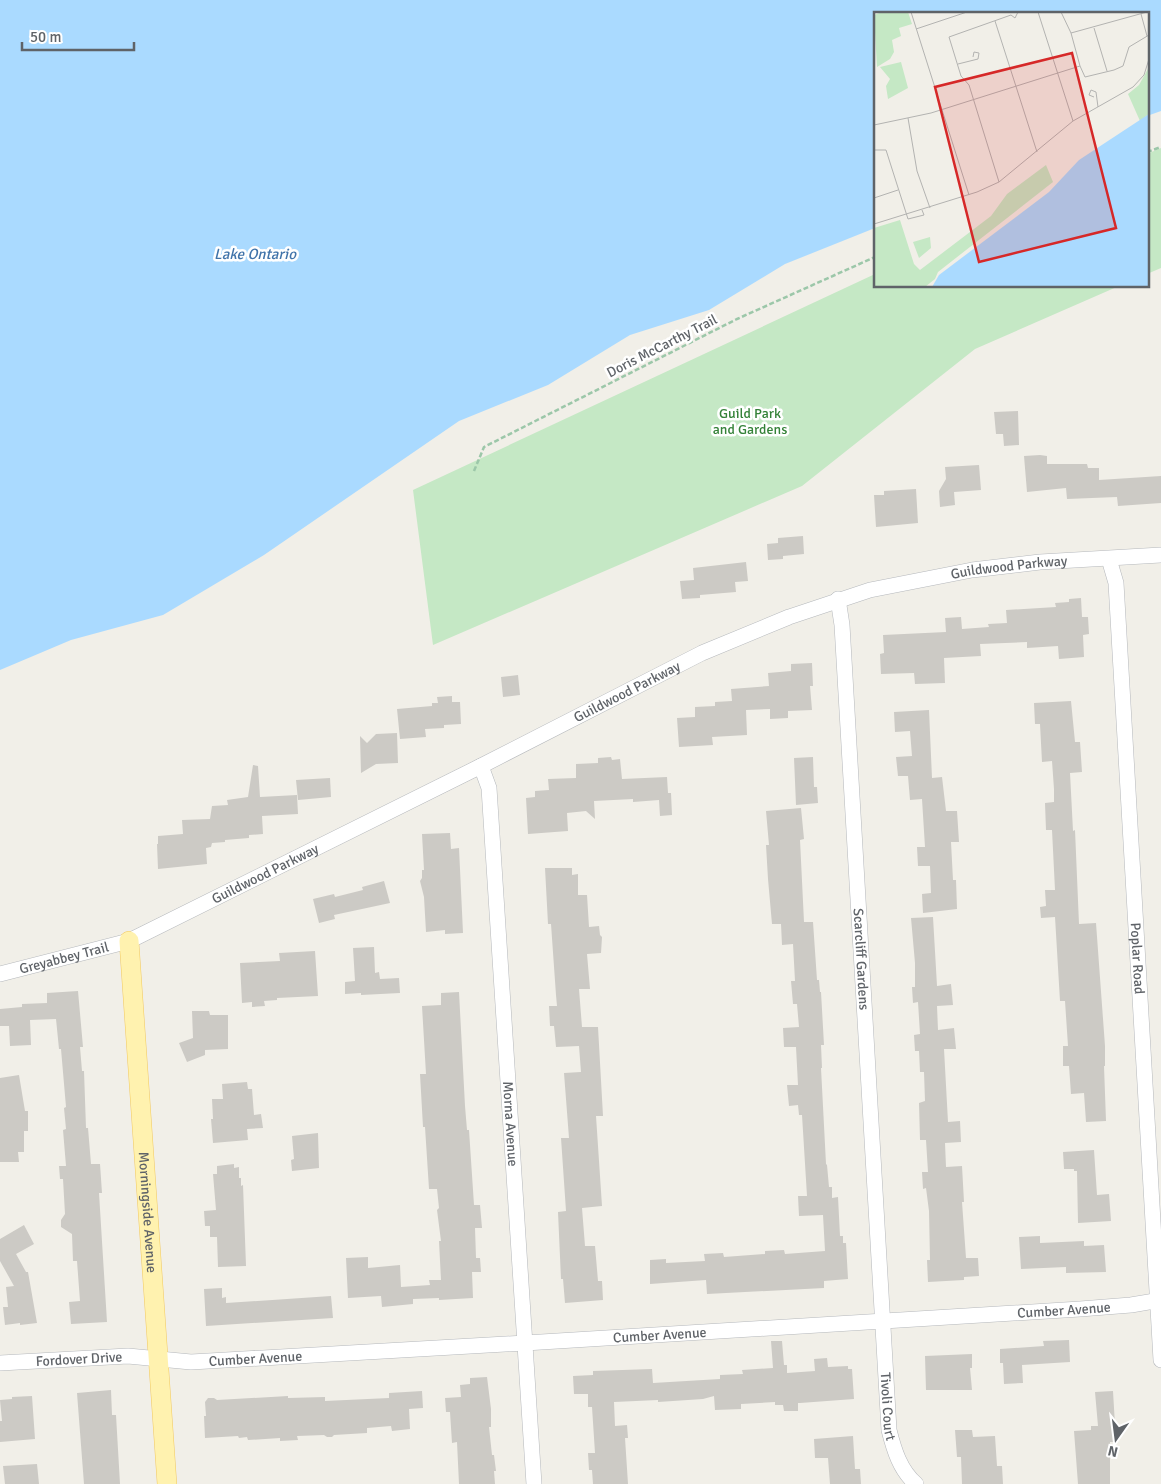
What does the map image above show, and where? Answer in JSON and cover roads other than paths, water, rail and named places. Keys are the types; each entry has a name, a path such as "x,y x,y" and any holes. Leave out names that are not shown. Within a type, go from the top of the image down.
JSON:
{"main road":[{"name":"Morningside Avenue","path":"129,941 166,1484"}],"street":[{"name":"Guildwood Parkway","path":"129,941 481,766 702,653 789,617 870,590 972,570 1040,562 1161,555"},
{"name":"Poplar Road","path":"1109,559 1116,583 1161,1360"},
{"name":"Scarcliff Gardens","path":"838,600 842,635 883,1320"},
{"name":"Morna Avenue","path":"481,766 489,788 534,1484"},
{"name":"Greyabbey Trail","path":"0,974 129,941"},
{"name":"Cumber Avenue","path":"158,1359 191,1362 525,1343 1080,1309 1159,1301"},
{"name":"Tivoli Court","path":"883,1320 890,1430 894,1449 900,1462 911,1480 916,1484"},
{"name":"Fordover Drive","path":"0,1363 128,1356 158,1359"}],"water":[{"name":"Lake Ontario","path":"0,0 1161,0 1161,111 1148,116 1148,12 874,12 874,228 785,264 709,310 630,335 548,385 459,421 264,555 163,615 71,640 0,670"}],"park label":[{"name":"Guild Park and Gardens","path":"750,422"}]}
